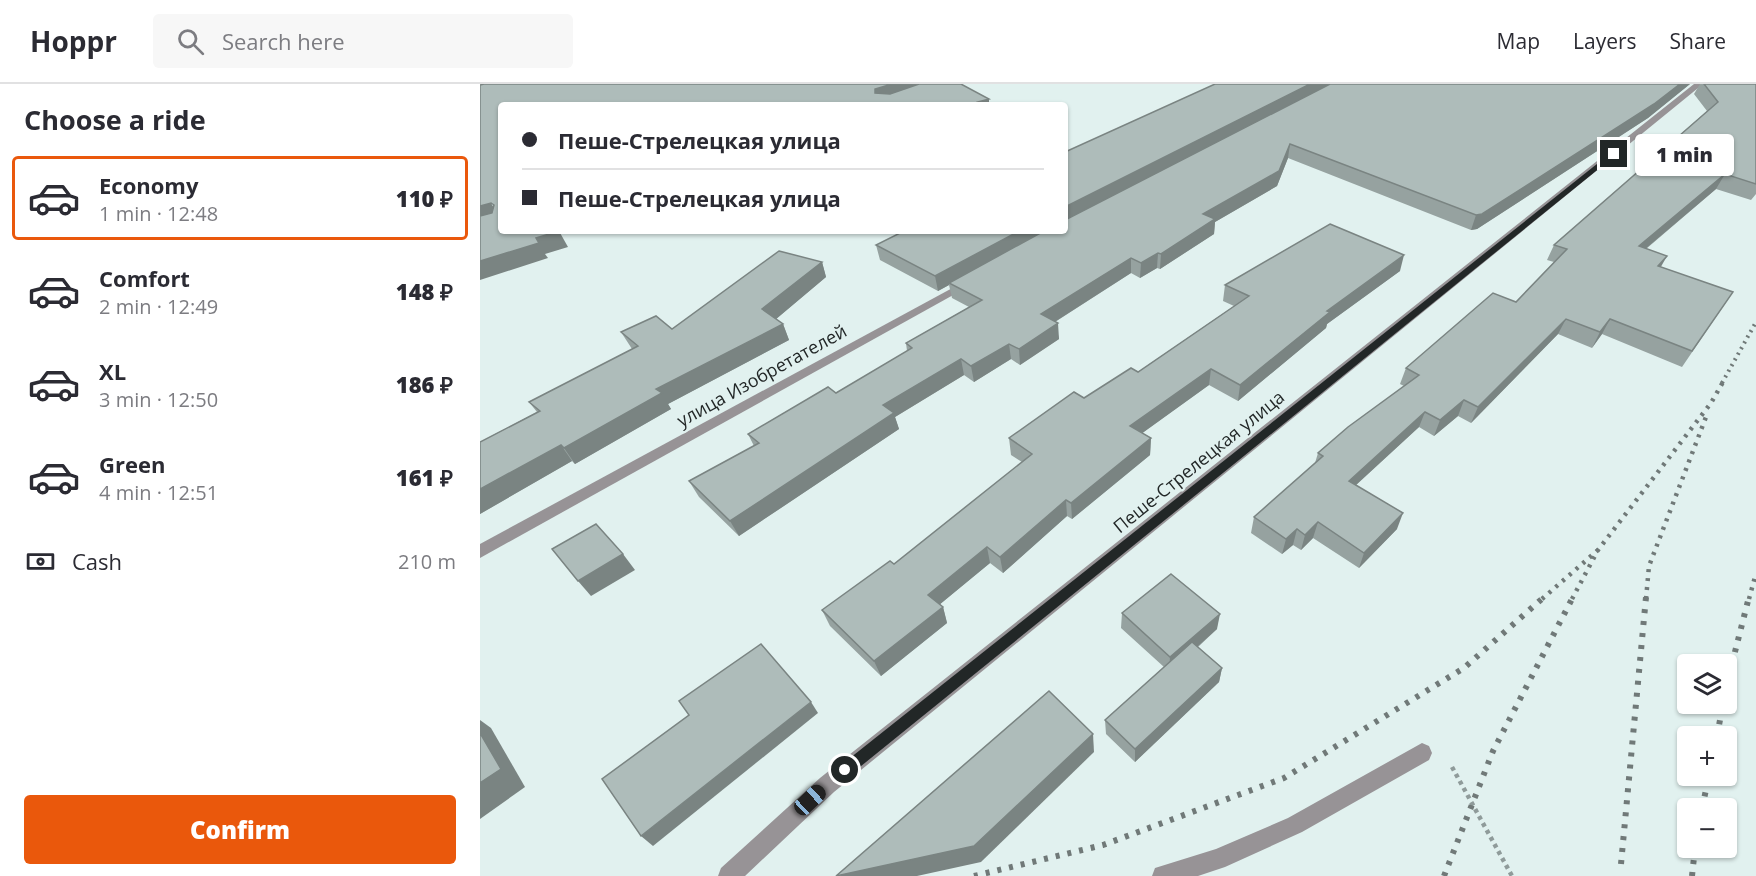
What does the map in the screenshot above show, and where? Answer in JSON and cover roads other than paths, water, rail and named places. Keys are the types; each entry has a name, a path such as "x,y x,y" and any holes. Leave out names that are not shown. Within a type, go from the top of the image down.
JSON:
{"street":[{"name":"Пеше-Стрелецкая улица","path":"729,876 827,785 1699,84"},
{"name":"улица Изобретателей","path":"480,552 978,277"},
{"path":"1163,876 1217,859 1295,825 1422,753"}],"railway":[{"path":"1722,383 1756,322"},
{"path":"1598,550 1711,403 1723,382"},
{"path":"1646,599 1649,566 1706,417"},
{"path":"1542,599 1598,550"},
{"path":"1572,599 1598,550"},
{"path":"1749,599 1756,573"},
{"path":"974,876 1103,845 1284,778 1464,668 1544,597"},
{"path":"1444,876 1493,751 1573,597"},
{"path":"1621,864 1646,597"},
{"path":"1734,654 1749,597"},
{"path":"1719,726 1721,714"},
{"path":"1704,798 1707,786"},
{"path":"1692,876 1694,858"}]}
